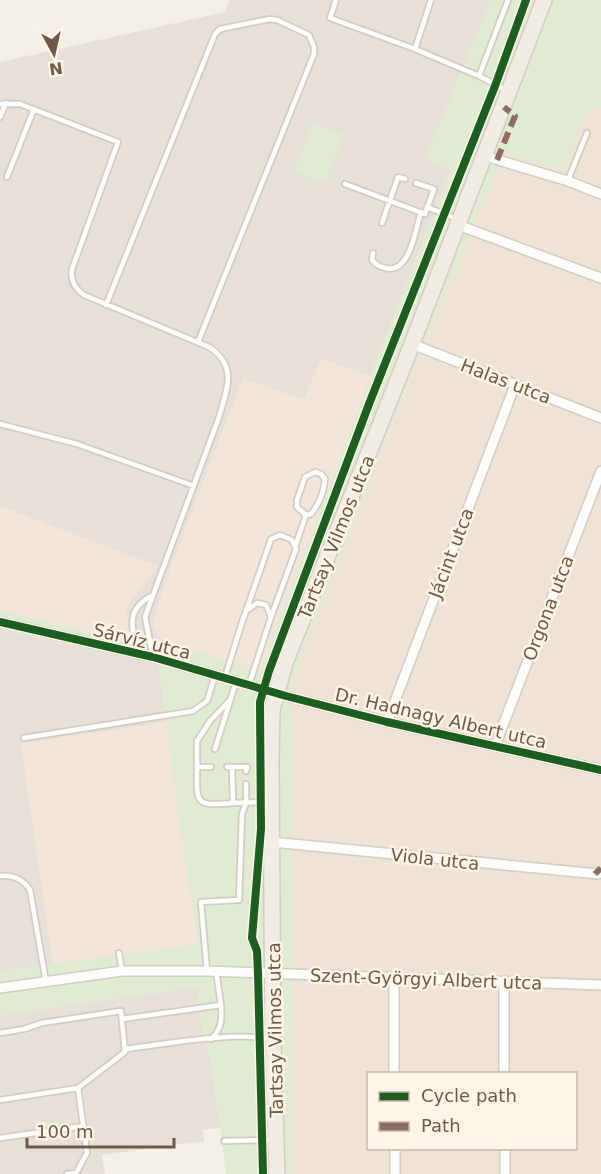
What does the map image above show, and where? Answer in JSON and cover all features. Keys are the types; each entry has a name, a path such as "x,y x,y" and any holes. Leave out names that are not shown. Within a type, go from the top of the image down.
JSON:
{"main road":[{"name":"Tartsay Vilmos utca","path":"277,1174 273,1044 271,802 272,710 275,693 544,0"}],"street":[{"path":"485,156 568,181 601,194"},
{"path":"459,222 601,278"},
{"name":"Halas utca","path":"412,344 601,418"},
{"name":"Jácint utca","path":"387,722 515,385"},
{"name":"Orgona utca","path":"495,746 601,471"},
{"name":"Sárvíz utca","path":"0,622 153,657 275,693"},
{"name":"Dr. Hadnagy Albert utca","path":"275,693 387,722 601,770"},
{"name":"Viola utca","path":"272,842 598,874"},
{"name":"Szent-Györgyi Albert utca","path":"0,988 122,971 211,971 601,985"},
{"path":"394,977 394,1072"},
{"path":"504,981 504,1072"},
{"path":"394,1150 395,1174"},
{"path":"505,1150 505,1174"}],"lane":[{"path":"336,0 330,18 415,49 510,92"},
{"path":"415,49 431,0"},
{"path":"479,76 508,0"},
{"path":"106,305 215,34 220,29 270,19 277,20 309,35 314,54 198,342"},
{"path":"0,117 3,104 20,104 118,142 71,274 72,280 78,291 106,305 209,347 220,357 227,369 228,382 194,486 145,617 153,657"},
{"path":"7,177 34,110"},
{"path":"568,181 587,132"},
{"path":"382,223 398,177 405,179"},
{"path":"345,184 424,214 434,189 416,183"},
{"path":"427,207 459,222"},
{"path":"373,253 372,260 377,265 393,269 401,265 407,256 421,212"},
{"path":"0,424 77,444 194,486"},
{"path":"315,472 321,474 325,479 325,486 318,505 311,514 306,515 297,507 297,500 305,477 315,472"},
{"path":"249,686 306,515"},
{"path":"24,738 193,711 207,701 220,677 271,539 280,535 292,540 295,547"},
{"path":"139,654 131,626 134,610 142,601 153,595"},
{"path":"244,617 251,606 257,603 266,605 271,617"},
{"path":"214,749 236,682"},
{"path":"229,701 210,721 198,741 197,794 200,801 208,804 271,802"},
{"path":"197,767 212,767"},
{"path":"233,803 230,767 247,767 246,771"},
{"path":"211,1039 218,1032 221,1023 220,1005 211,971 201,902 239,900 242,814 246,803 246,783"},
{"path":"0,876 22,880 30,890 46,982"},
{"path":"119,953 122,971"},
{"path":"122,1019 220,1005"},
{"path":"0,1033 42,1023 121,1011 126,1049 122,1056 78,1088 0,1100"},
{"path":"126,1049 256,1036 273,1044"},
{"path":"67,1174 76,1173 87,1153 78,1088"},
{"path":"0,1138 84,1126"},
{"path":"224,1142 277,1139"}],"shaded area":[{"path":"230,0 491,0 426,158 451,170 370,376 321,359 304,400 243,378 170,569 152,623 160,639 134,644 125,609 158,566 0,506 0,62 225,12"},
{"path":"589,107 601,108 601,1174 294,1174 291,709 293,681 406,389 504,153"},
{"path":"321,359 370,376 260,672 160,639 151,624 243,377 304,400"},
{"path":"0,506 159,566 125,609 134,644 0,609"},
{"path":"0,630 159,664 166,722 21,744 53,964 0,971"},
{"path":"166,722 198,944 53,964 21,744"},
{"path":"197,987 205,1045 211,1058 220,1128 203,1130 204,1141 102,1155 105,1174 0,1174 0,1015"}],"green space":[{"path":"491,0 601,0 601,108 589,107 563,170 504,153 406,389 293,681 291,709 294,1174 226,1174 211,1058 205,1045 196,987 0,1015 0,971 198,944 177,808 159,664 0,630 0,609 134,644 160,639 260,671 370,376 451,170 425,159"},
{"path":"313,123 343,135 325,183 294,171"}],"marked path":[{"path":"497,160 515,116 504,107"},
{"path":"595,874 601,868"}],"cycle path":[{"path":"263,1174 257,951 252,938 261,829 260,702 269,671 369,404 495,86 526,0"},
{"path":"0,622 153,657 286,696 387,722 601,770"}]}
